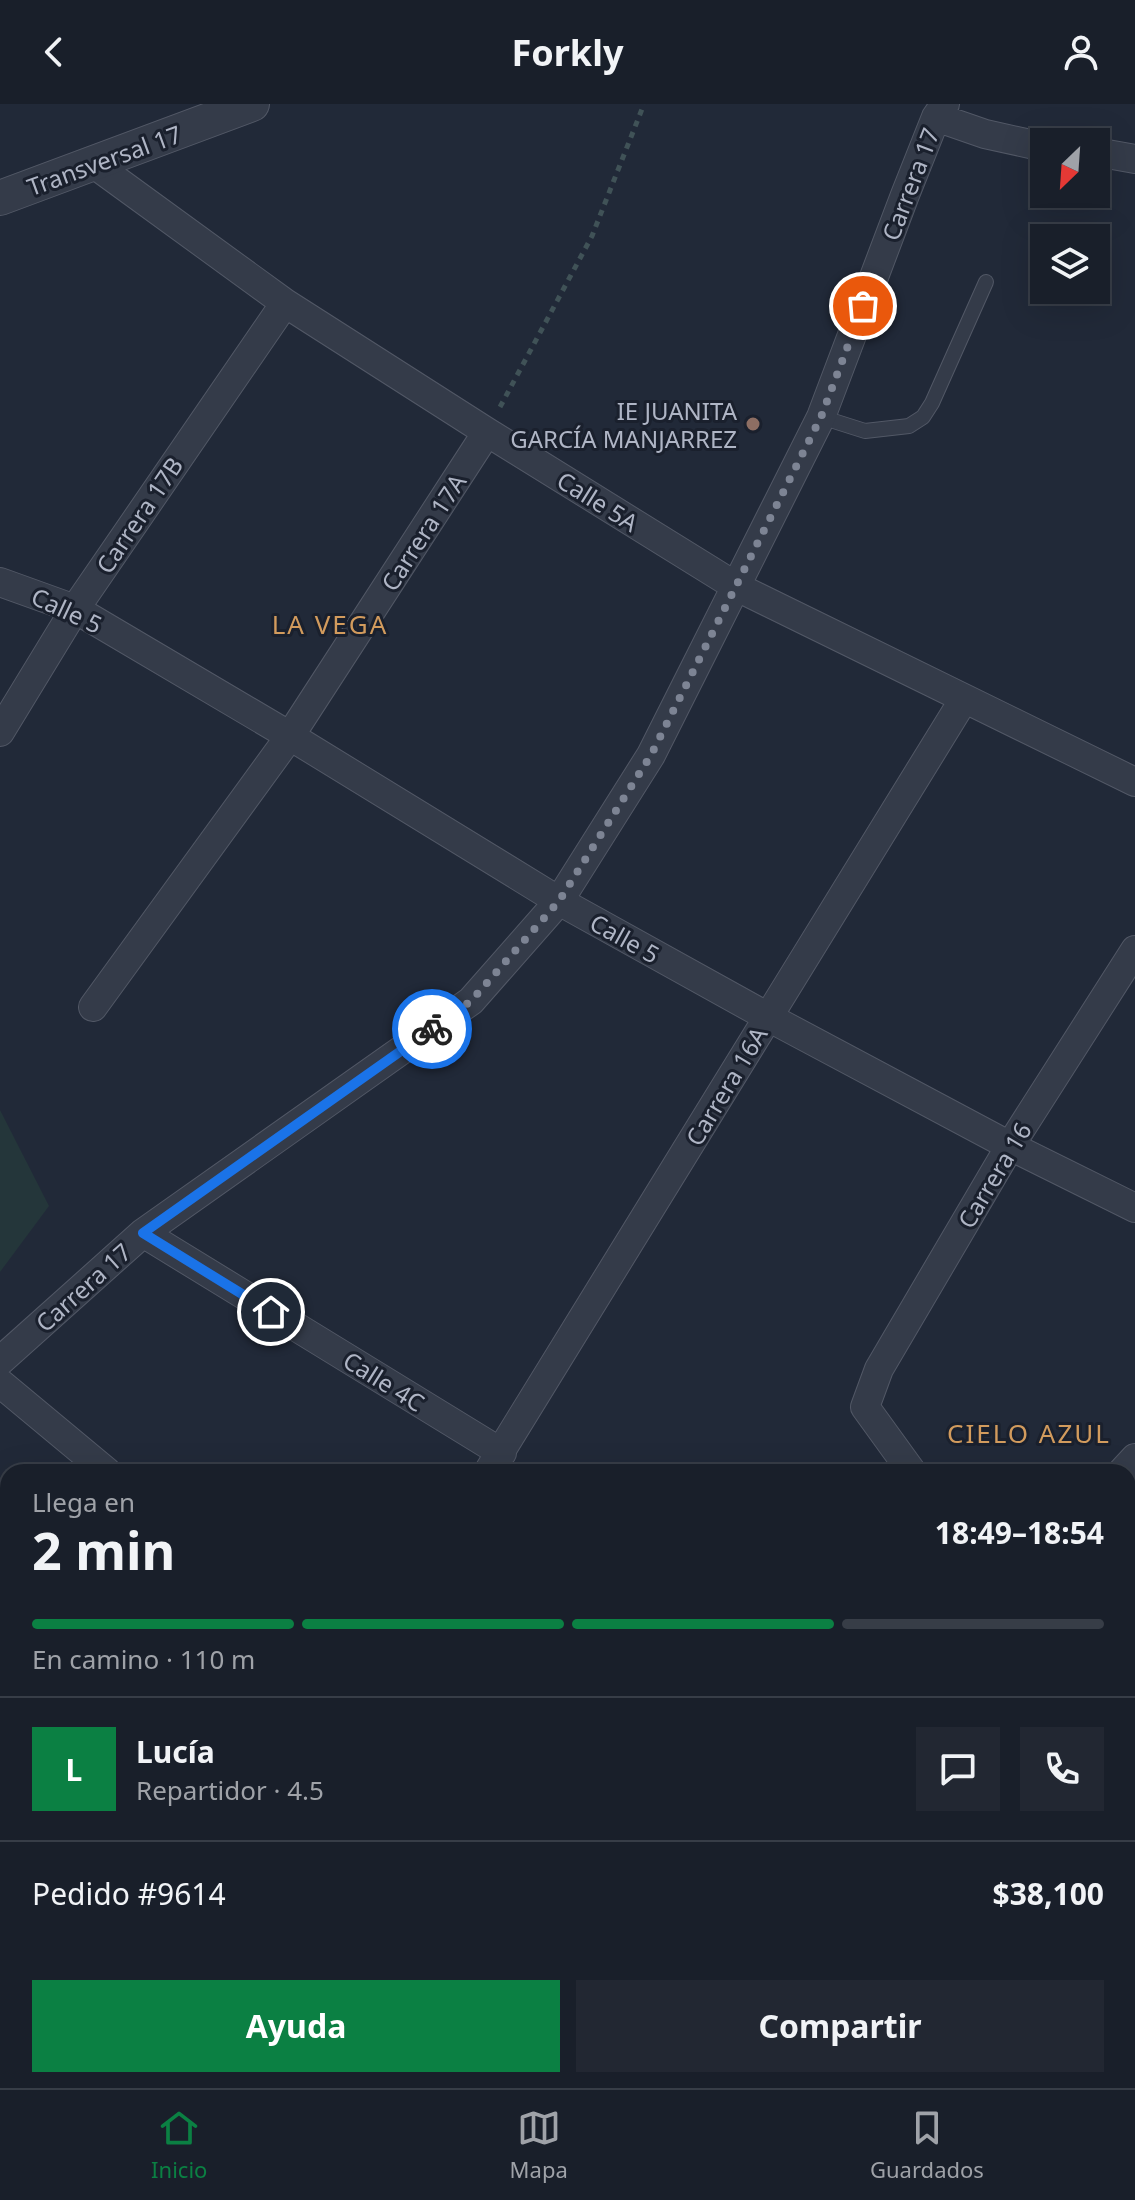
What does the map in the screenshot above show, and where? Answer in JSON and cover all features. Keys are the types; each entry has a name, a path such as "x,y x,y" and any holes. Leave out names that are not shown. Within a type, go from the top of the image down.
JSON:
{"street":[{"name":"Transversal 17","path":"0,198 252,104"},
{"path":"941,111 985,134 1030,144"},
{"name":"Carrera 17","path":"0,1361 143,1233 471,1001 559,901 651,755 821,417 941,111"},
{"path":"1110,155 1135,159"},
{"name":"Calle 5A","path":"94,164 285,303 737,587 1135,782"},
{"name":"Carrera 17B","path":"0,732 75,609 285,303"},
{"name":"Carrera 17A","path":"93,1007 290,736 487,432"},
{"name":"Calle 5","path":"0,582 75,609 559,901 1010,1146 1135,1208"},
{"name":"Carrera 16A","path":"495,1462 964,699"},
{"name":"Carrera 16","path":"906,1464 865,1407 879,1369 1010,1146 1135,950"},
{"name":"Calle 4C","path":"143,1233 495,1462"},
{"path":"0,1383 97,1464"}],"lane":[{"path":"821,417 865,431 909,426 923,417 986,282"}],"path":[{"path":"487,432 592,236 644,104"}],"shaded area":[{"path":"0,1110 49,1206 0,1272"}],"way so far":[{"path":"432,1029 471,1001 559,901 651,755 821,417 863,306"}],"place":[{"name":"IE JUANITA GARCÍA MANJARREZ","path":"753,424"}],"district":[{"name":"LA VEGA","path":"330,624"},
{"name":"CIELO AZUL","path":"1029,1433"}],"route":[{"path":"271,1312 143,1233 432,1029"}]}
